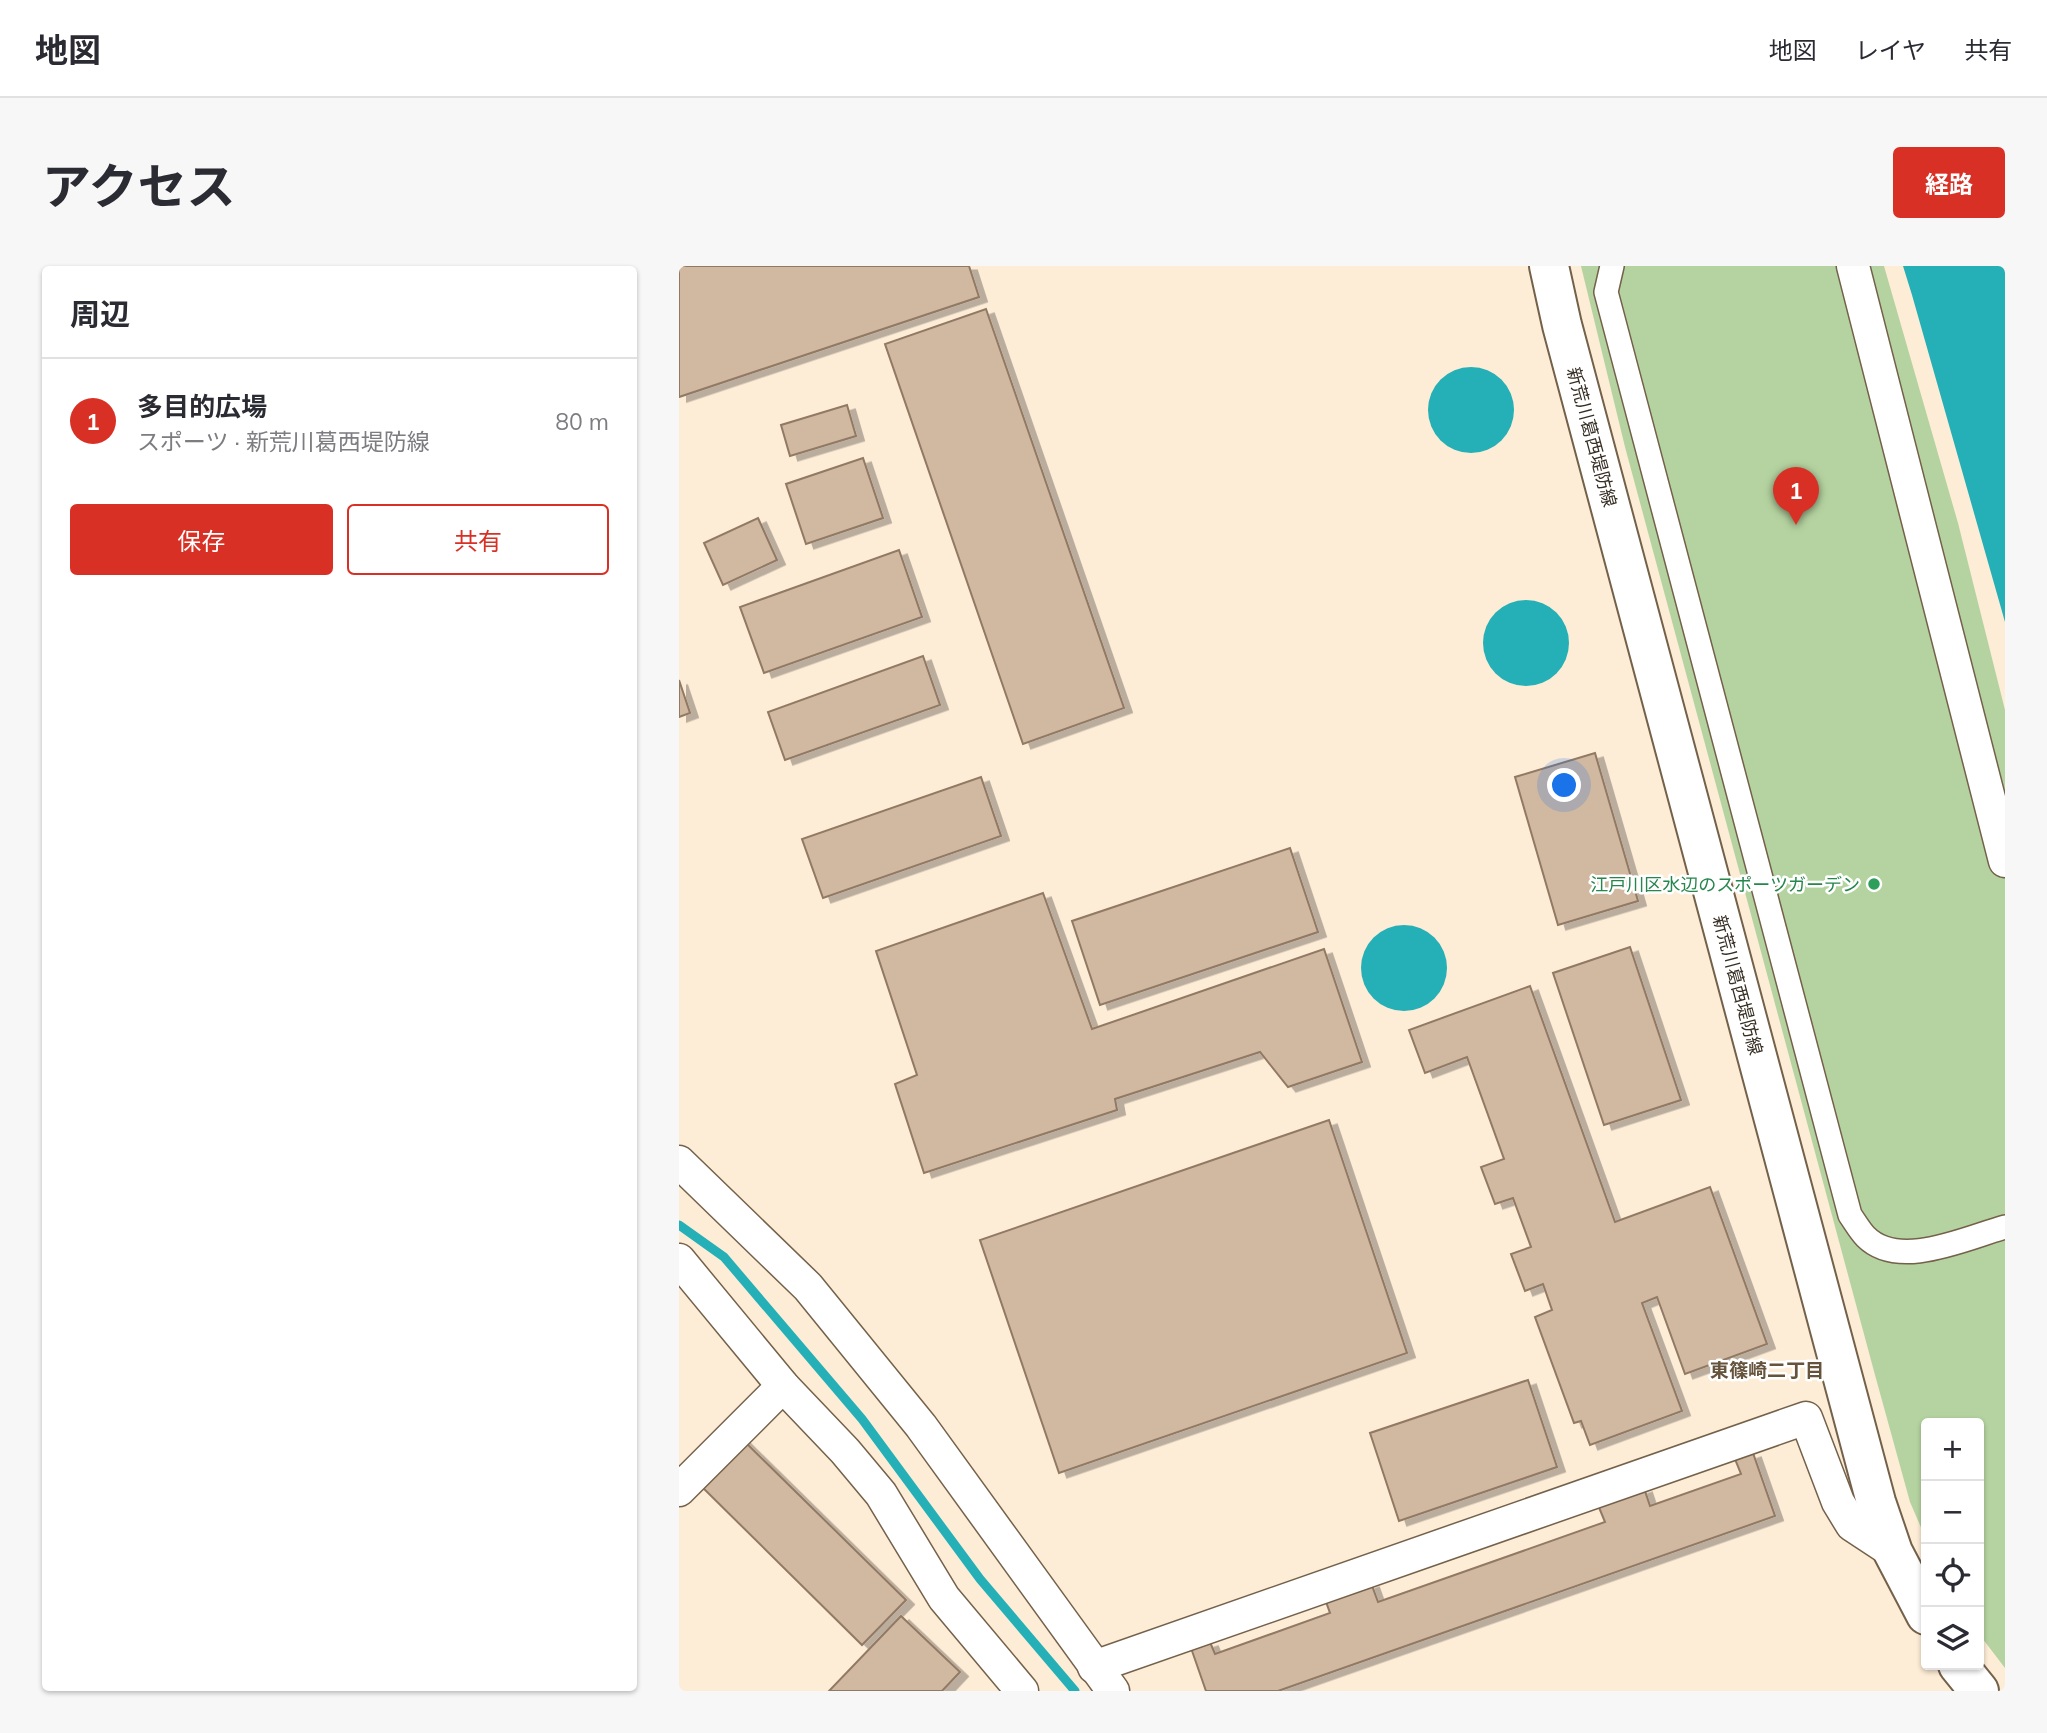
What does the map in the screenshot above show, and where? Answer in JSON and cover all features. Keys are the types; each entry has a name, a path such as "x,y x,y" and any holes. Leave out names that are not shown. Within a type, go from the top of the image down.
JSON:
{"main road":[{"name":"新荒川葛西堤防線","path":"1549,266 1562,325 1876,1502 1893,1552 1922,1607"},
{"path":"1962,1670 1979,1691"}],"street":[{"path":"1612,266 1606,292 1850,1215 1867,1238 1893,1252 1914,1253 2005,1227"},
{"path":"1853,266 2005,861"},
{"path":"679,1162 808,1287 921,1426 1103,1679 1806,1418 1839,1502 1852,1525 1893,1552"},
{"path":"679,1260 783,1386 845,1451 881,1494 944,1598 1014,1688"},
{"path":"679,1490 783,1386"}],"green space":[{"name":"江戸川区水辺のスポーツガーデン","path":"1581,266 1884,266 1958,523 2005,710 2005,1668 1984,1641 1984,1418 1921,1418 1921,1527 1910,1502 1875,1375 1625,447"}],"water":[{"path":"1903,266 2005,266 2005,622 1912,295"},
{"path":"1471,367 1495,374 1507,386 1514,410 1507,434 1495,446 1471,453 1447,446 1435,434 1428,410 1435,386 1447,374"},
{"path":"1526,600 1550,607 1562,619 1569,643 1562,667 1550,679 1526,686 1502,679 1490,667 1483,643 1490,619 1502,607"},
{"path":"1404,925 1428,932 1440,944 1447,968 1440,992 1428,1004 1404,1011 1380,1004 1368,992 1361,968 1368,944 1380,932"}],"building":[{"path":"679,266 969,266 979,297 679,397"},
{"path":"986,309 1124,708 1023,744 885,344"},
{"path":"847,405 856,436 790,456 781,425"},
{"path":"863,458 883,518 806,544 786,484"},
{"path":"758,518 777,560 723,585 704,543"},
{"path":"899,550 922,617 764,673 740,607"},
{"path":"923,656 940,705 785,760 768,712"},
{"path":"679,680 690,713 679,717"},
{"path":"1595,753 1638,901 1558,925 1515,777"},
{"path":"981,777 1001,836 823,898 802,839"},
{"path":"1290,848 1318,932 1100,1005 1072,921"},
{"path":"1043,893 1092,1029 1324,949 1362,1062 1288,1087 1260,1052 1115,1099 1117,1110 924,1173 895,1084 917,1075 876,951"},
{"path":"1630,947 1681,1100 1604,1125 1553,973"},
{"path":"1530,986 1615,1222 1710,1187 1767,1344 1685,1374 1657,1297 1642,1303 1682,1411 1590,1445 1581,1421 1574,1423 1535,1317 1552,1310 1543,1284 1525,1291 1511,1254 1531,1247 1513,1198 1495,1204 1481,1167 1504,1159 1467,1057 1425,1073 1409,1030"},
{"path":"1329,1120 1407,1353 1059,1473 980,1240"},
{"path":"1528,1380 1557,1467 1399,1521 1370,1433"},
{"path":"739,1436 906,1600 862,1645 696,1481"},
{"path":"1753,1453 1775,1516 1278,1691 1206,1691 1191,1648 1210,1642 1215,1654 1330,1613 1325,1599 1371,1583 1378,1602 1605,1522 1598,1505 1644,1488 1650,1506 1741,1474 1735,1459"},
{"path":"901,1616 960,1672 942,1691 829,1691"}],"waterway":[{"path":"679,1225 724,1257 862,1419 980,1579 1075,1691"}],"place":[{"name":"多目的広場","path":"1796,525"},
{"name":"江戸川区水辺のスポーツガーデン","path":"1874,884"}],"district":[{"name":"東篠崎二丁目","path":"1767,1370"}]}
